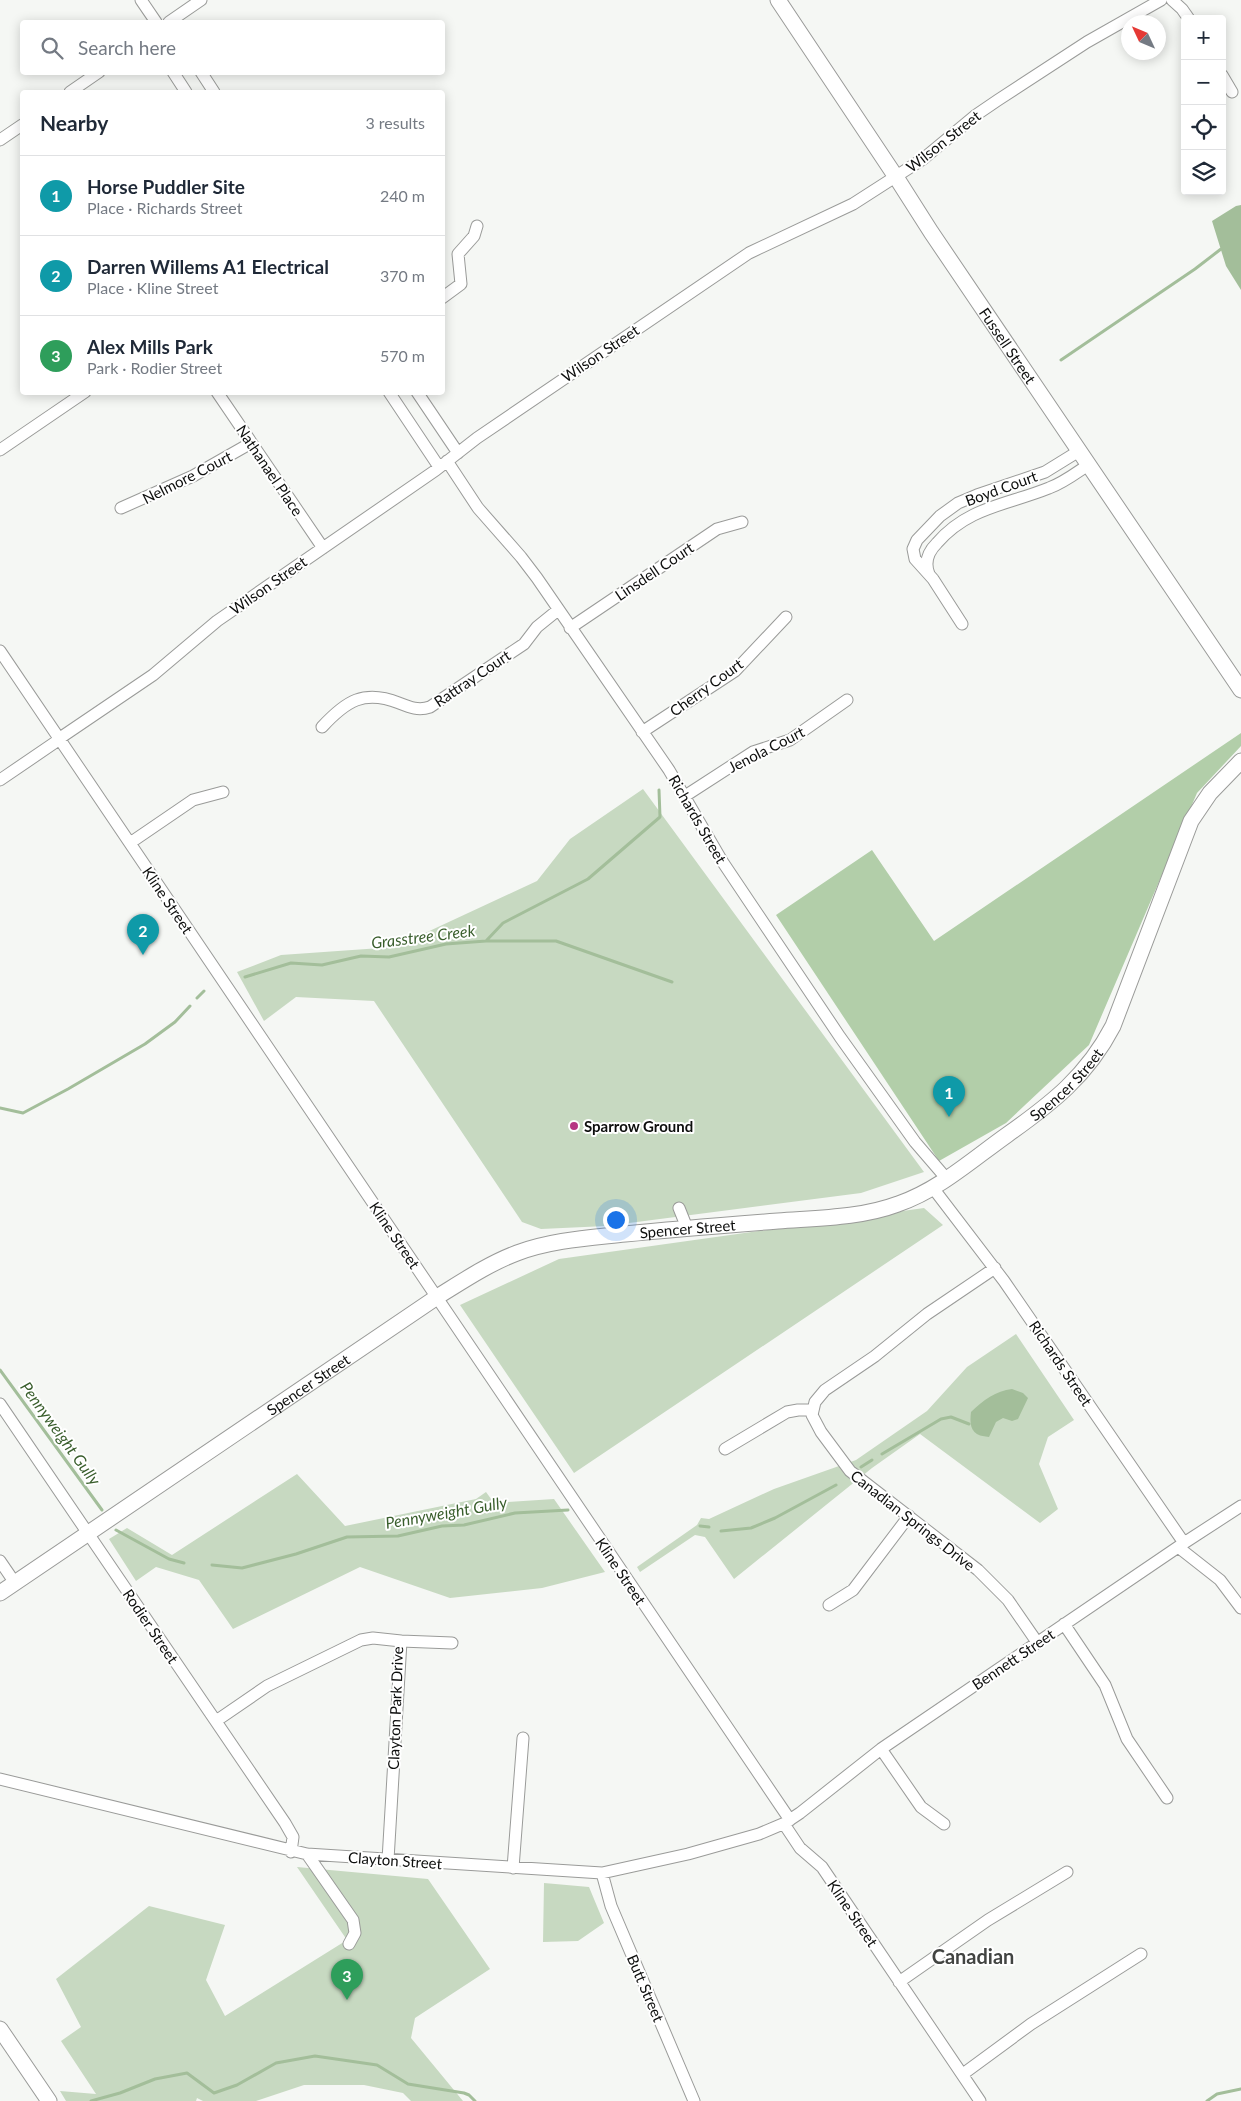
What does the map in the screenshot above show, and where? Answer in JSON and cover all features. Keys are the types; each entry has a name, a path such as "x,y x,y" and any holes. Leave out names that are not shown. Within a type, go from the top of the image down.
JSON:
{"street":[{"path":"141,0 155,20"},
{"path":"172,20 201,0"},
{"name":"Fussell Street","path":"778,0 931,232 1241,690"},
{"name":"Wilson Street","path":"0,780 153,675 218,621 443,464 529,401 749,253 778,238 837,213 896,177 931,153 976,115 998,100 1087,42 1160,0"},
{"path":"1172,0 1186,15"},
{"path":"73,90 95,75"},
{"path":"175,75 185,90"},
{"path":"203,75 213,90"},
{"path":"1226,82 1232,92"},
{"path":"0,140 20,126"},
{"path":"445,296 461,284 458,254 474,236 477,226"},
{"path":"0,450 81,395"},
{"name":"Nathanael Place","path":"220,395 323,548"},
{"name":"Richards Street","path":"391,395 478,508 525,562 685,796 722,861 840,1037 915,1142 946,1178"},
{"path":"419,395 458,453"},
{"name":"Nelmore Court","path":"121,508 193,476 251,443"},
{"name":"Boyd Court","path":"932,578 915,559 913,549 919,537 940,516 971,497 1045,472 1079,451"},
{"name":"Boyd Court","path":"962,624 926,566 930,552 941,538 959,522 977,512 1054,486 1088,465"},
{"name":"Linsdell Court","path":"570,628 717,528 742,522"},
{"name":"Rattray Court","path":"322,727 341,708 371,696 382,697 418,709 430,707 524,644 537,627 558,610"},
{"name":"Cherry Court","path":"642,732 734,671 786,616"},
{"name":"Kline Street","path":"0,651 437,1297 787,1822 800,1848 822,1867 980,2101"},
{"name":"Jenola Court","path":"685,796 753,752 790,740 847,700"},
{"name":"Spencer Street","path":"0,1594 437,1297 489,1265 538,1246 569,1240 872,1211 899,1204 932,1188 1014,1130 1061,1093 1095,1057 1112,1026 1191,822 1210,793 1241,761"},
{"path":"130,843 193,800 223,792"},
{"name":"Richards Street","path":"932,1188 995,1268 1181,1545 1220,1580 1241,1608"},
{"path":"679,1208 688,1228"},
{"path":"725,1449 787,1412 812,1410 817,1399 825,1390 875,1356 927,1314 995,1268"},
{"name":"Rodier Street","path":"0,1404 290,1831 293,1839 291,1852"},
{"name":"Canadian Springs Drive","path":"812,1410 817,1426 843,1464 857,1477 978,1570 1008,1600 1036,1642"},
{"name":"Bennett Street","path":"787,1822 881,1749 1036,1642 1241,1506"},
{"path":"829,1605 853,1590 909,1516"},
{"path":"0,1561 15,1583"},
{"path":"1064,1624 1105,1685 1127,1739 1167,1798"},
{"name":"Clayton Park Drive","path":"216,1721 267,1686 361,1640 373,1638 401,1641 388,1860"},
{"path":"401,1641 452,1643"},
{"path":"513,1868 523,1738"},
{"path":"881,1749 922,1807 944,1824"},
{"name":"Clayton Street","path":"0,1779 291,1852 513,1868 602,1872 688,1854 759,1834 787,1822"},
{"path":"307,1854 353,1920 356,1931 349,1944"},
{"name":"Butt Street","path":"602,1872 611,1906 694,2101"},
{"path":"899,1982 988,1920 1067,1872"},
{"path":"963,2074 1032,2024 1141,1954"},
{"path":"0,2029 49,2101"}],"shaded area":[{"path":"1241,205 1241,290 1226,266 1212,221 1236,206"},
{"path":"1241,733 1241,746 1197,793 1089,1045 1006,1123 939,1161 776,915 872,850 934,941"},
{"path":"643,789 924,1172 861,1193 606,1226 541,1229 522,1222 374,1001 296,997 264,1021 237,972 281,955 395,947 537,881 570,839"},
{"path":"924,1208 943,1225 574,1473 460,1305 559,1259"},
{"path":"1016,1334 1074,1420 1048,1437 1039,1464 1058,1509 1040,1523 920,1434 872,1468 734,1579 705,1537 695,1535 640,1572 637,1567 697,1525 701,1518 709,1519 774,1489 856,1460 927,1411 967,1367"},
{"path":"1012,1389 1023,1393 1028,1398 1018,1419 1012,1421 1003,1418 996,1422 989,1437 975,1433 971,1427 971,1412 990,1397"},
{"path":"297,1474 345,1526 476,1499 486,1492 494,1503 554,1499 605,1572 542,1588 450,1598 360,1567 233,1629 199,1580 156,1567 136,1581 109,1539 127,1528 172,1555"},
{"path":"297,1867 428,1879 490,1969 415,2018 411,2038 463,2101 411,2101 403,2093 364,2085 304,2085 256,2101 203,2101 197,2098 196,2101 66,2101 60,2091 96,2094 61,2041 81,2027 56,1979 149,1906 225,1925 206,1980 225,2016 347,1940"},
{"path":"544,1883 589,1887 604,1923 578,1941 543,1942"}],"waterway":[{"path":"1061,360 1195,269 1221,249"},
{"name":"Grasstree Creek","path":"245,977 291,963 322,965 361,956 389,957 446,944 486,941 503,923 588,879 660,817 659,790"},
{"path":"486,941 556,941 672,982"},
{"name":"Grasstree Creek","path":"197,998 204,991"},
{"name":"Grasstree Creek","path":"0,1108 23,1113 68,1089 145,1044 175,1022 190,1006"},
{"name":"Pennyweight Gully","path":"0,1370 102,1510"},
{"name":"Pennyweight Gully","path":"882,1454 941,1419 951,1417 969,1424"},
{"name":"Pennyweight Gully","path":"861,1467 872,1460"},
{"name":"Pennyweight Gully","path":"721,1531 751,1528 775,1518 836,1485"},
{"name":"Pennyweight Gully","path":"212,1565 242,1568 296,1554 347,1537 398,1536 442,1526 464,1525 515,1513 568,1510"},
{"name":"Pennyweight Gully","path":"700,1526 709,1527"},
{"name":"Pennyweight Gully","path":"116,1530 169,1559 184,1563"},
{"path":"91,2101 120,2093 155,2079 187,2073 214,2093 237,2085 276,2063 315,2056 377,2065 408,2084 464,2093 475,2101"},
{"path":"1207,2101 1217,2094 1241,2089"}],"place":[{"name":"Darren Willems A1 Electrical","path":"143,955"},
{"name":"Horse Puddler Site","path":"949,1117"},
{"name":"Sparrow Ground","path":"574,1126"},
{"name":"Alex Mills Park","path":"347,2000"}],"district":[{"name":"Canadian","path":"973,1956"}]}
